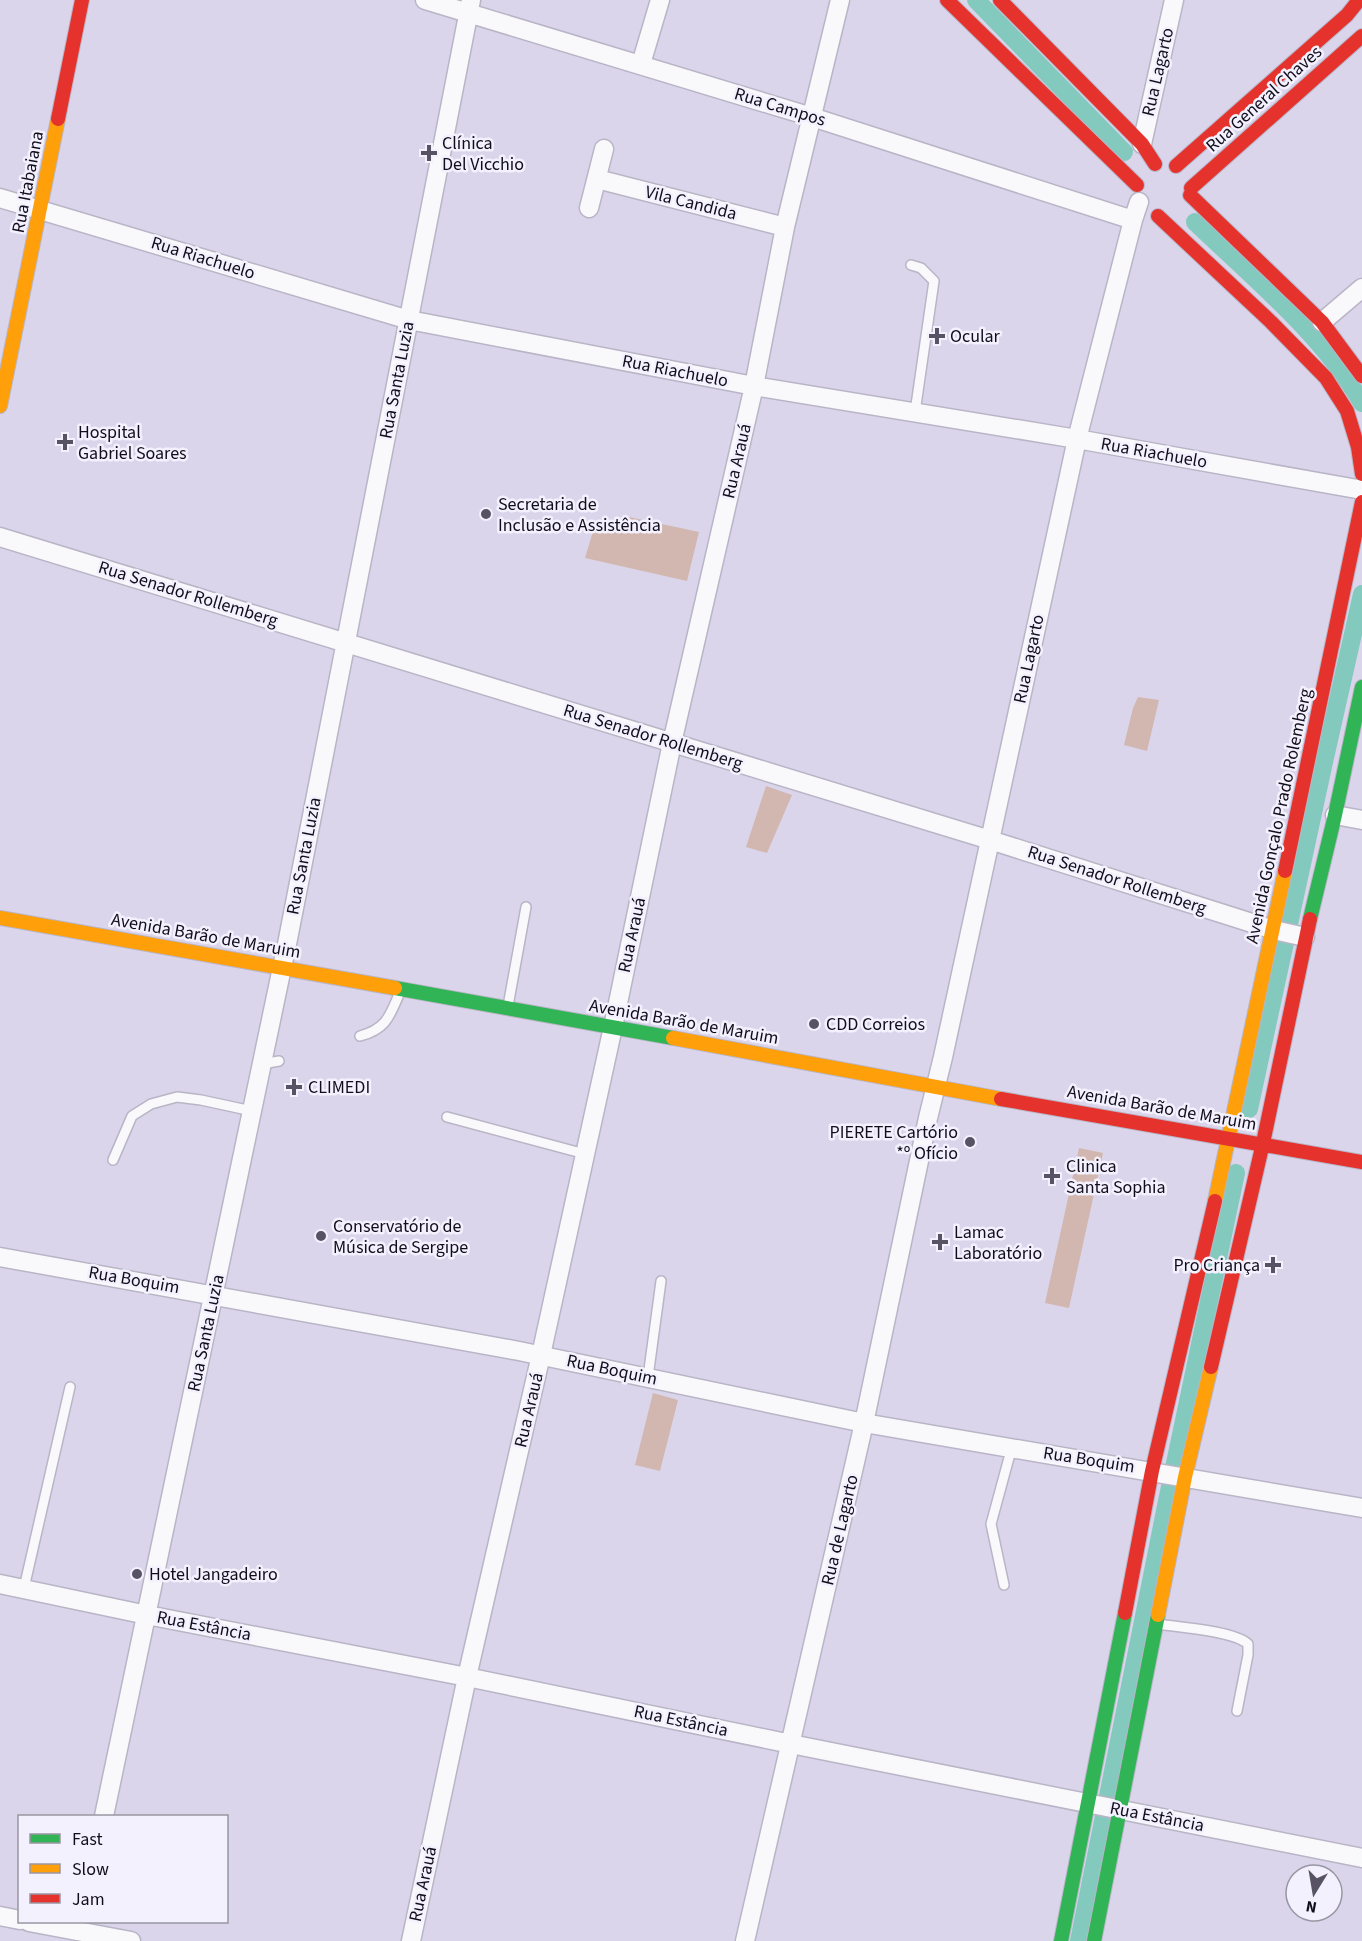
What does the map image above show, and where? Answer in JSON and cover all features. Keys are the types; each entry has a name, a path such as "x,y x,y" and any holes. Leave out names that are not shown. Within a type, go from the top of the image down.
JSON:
{"street":[{"name":"Rua Itabaiana","path":"0,406 82,0"},
{"name":"Rua Campos","path":"425,0 470,7 641,64 1133,220"},
{"path":"641,64 660,0"},
{"name":"Rua Arauá","path":"411,1941 467,1677 613,1027 672,743 754,386 785,227 840,0"},
{"path":"947,0 1138,193 1147,211 1158,216 1271,322 1326,378 1347,411 1358,447 1362,474"},
{"path":"1000,0 1142,144 1155,164"},
{"name":"Rua Lagarto","path":"1142,144 1174,0"},
{"name":"Rua General Chaves","path":"1176,166 1347,15 1359,0"},
{"name":"Rua Santa Luzia","path":"104,1815 252,1111 270,1062 281,969 470,7"},
{"path":"1347,15 1354,29 1362,35"},
{"name":"Rua General Chaves","path":"1187,200 1362,35"},
{"path":"589,208 604,149"},
{"path":"1138,193 1143,172 1155,164 1165,163 1176,166 1186,175 1187,200 1322,322 1362,376"},
{"name":"Vila Candida","path":"597,179 785,227"},
{"name":"Rua Lagarto","path":"928,1118 1077,439 1138,193"},
{"name":"Rua Riachuelo","path":"0,198 410,320 754,386 1077,439 1362,490"},
{"path":"1158,216 1169,217 1187,200"},
{"path":"1322,322 1362,288"},
{"name":"Avenida Gonçalo Prado Rolemberg","path":"1169,1474 1262,1149 1289,934 1362,502"},
{"name":"Rua Senador Rollemberg","path":"0,537 990,840 1289,934"},
{"name":"Avenida Gonçalo Prado Rolemberg","path":"1169,1474 1228,1144 1289,934 1335,815 1362,687"},
{"path":"1335,815 1362,820"},
{"name":"Avenida Barão de Maruim","path":"0,918 613,1027 1228,1144 1362,1162"},
{"name":"Rua de Lagarto","path":"745,1941 864,1423 928,1118"},
{"name":"Rua Boquim","path":"0,1257 541,1355 864,1423 1362,1508"},
{"path":"1061,1941 1104,1806 1156,1624 1169,1474"},
{"path":"1094,1941 1104,1806 1169,1474"},
{"name":"Rua Estância","path":"0,1584 1362,1858"},
{"path":"0,1916 18,1920"},
{"path":"34,1923 131,1941"}],"lane":[{"path":"911,265 921,268 934,281 915,412"},
{"path":"507,1009 526,907"},
{"path":"360,1036 371,1033 388,1019 401,990"},
{"path":"113,1160 132,1116 151,1104 177,1097 252,1111"},
{"path":"447,1117 585,1154"},
{"path":"648,1377 661,1281"},
{"path":"24,1588 70,1387"},
{"path":"1004,1585 991,1524 1010,1454 1009,1447"},
{"path":"1156,1624 1228,1635 1242,1639 1248,1644 1237,1711"}],"shaded area":[{"path":"629,517 699,532 687,581 585,558 596,521 624,527"},
{"path":"1138,697 1159,700 1147,751 1124,745"},
{"path":"766,786 792,795 767,853 746,847"},
{"path":"1079,1148 1103,1153 1069,1308 1045,1303"},
{"path":"653,1393 678,1400 660,1471 635,1465"}],"waterway":[{"path":"976,0 1124,152"},
{"path":"1195,222 1307,330 1346,378 1362,403"},
{"path":"1249,1109 1362,594"},
{"path":"1079,1941 1166,1506 1236,1173"}],"traffic: fast":[{"path":"1310,919 1362,687"},
{"path":"395,988 673,1038"},
{"path":"1061,1941 1125,1613"},
{"path":"1094,1941 1158,1615"}],"traffic: slow":[{"path":"0,406 58,119"},
{"path":"1215,1201 1285,871"},
{"path":"0,918 395,988"},
{"path":"673,1038 1001,1099"},
{"path":"1158,1615 1185,1477 1211,1367"}],"traffic: jam":[{"path":"58,119 82,0"},
{"path":"947,0 1137,185"},
{"path":"1000,0 1142,144 1155,164"},
{"path":"1176,166 1347,15 1359,0"},
{"path":"1191,188 1362,36"},
{"path":"1190,195 1322,322 1362,376"},
{"path":"1158,216 1271,322 1326,378 1347,411 1358,447 1362,474"},
{"path":"1285,871 1362,502"},
{"path":"1211,1367 1263,1143 1310,919"},
{"path":"1001,1099 1362,1162"},
{"path":"1125,1613 1152,1471 1215,1201"}],"place":[{"name":"Clínica Del Vicchio","path":"429,153"},
{"name":"Ocular","path":"937,336"},
{"name":"Hospital Gabriel Soares","path":"65,442"},
{"name":"Secretaria de Inclusão e Assistência","path":"486,514"},
{"name":"CDD Correios","path":"814,1024"},
{"name":"CLIMEDI","path":"294,1087"},
{"name":"PIERETE Cartório *º Ofício","path":"970,1142"},
{"name":"Clinica Santa Sophia","path":"1052,1176"},
{"name":"Conservatório de Música de Sergipe","path":"321,1236"},
{"name":"Lamac Laboratório","path":"940,1242"},
{"name":"Pro Criança","path":"1273,1265"},
{"name":"Hotel Jangadeiro","path":"137,1574"}]}
